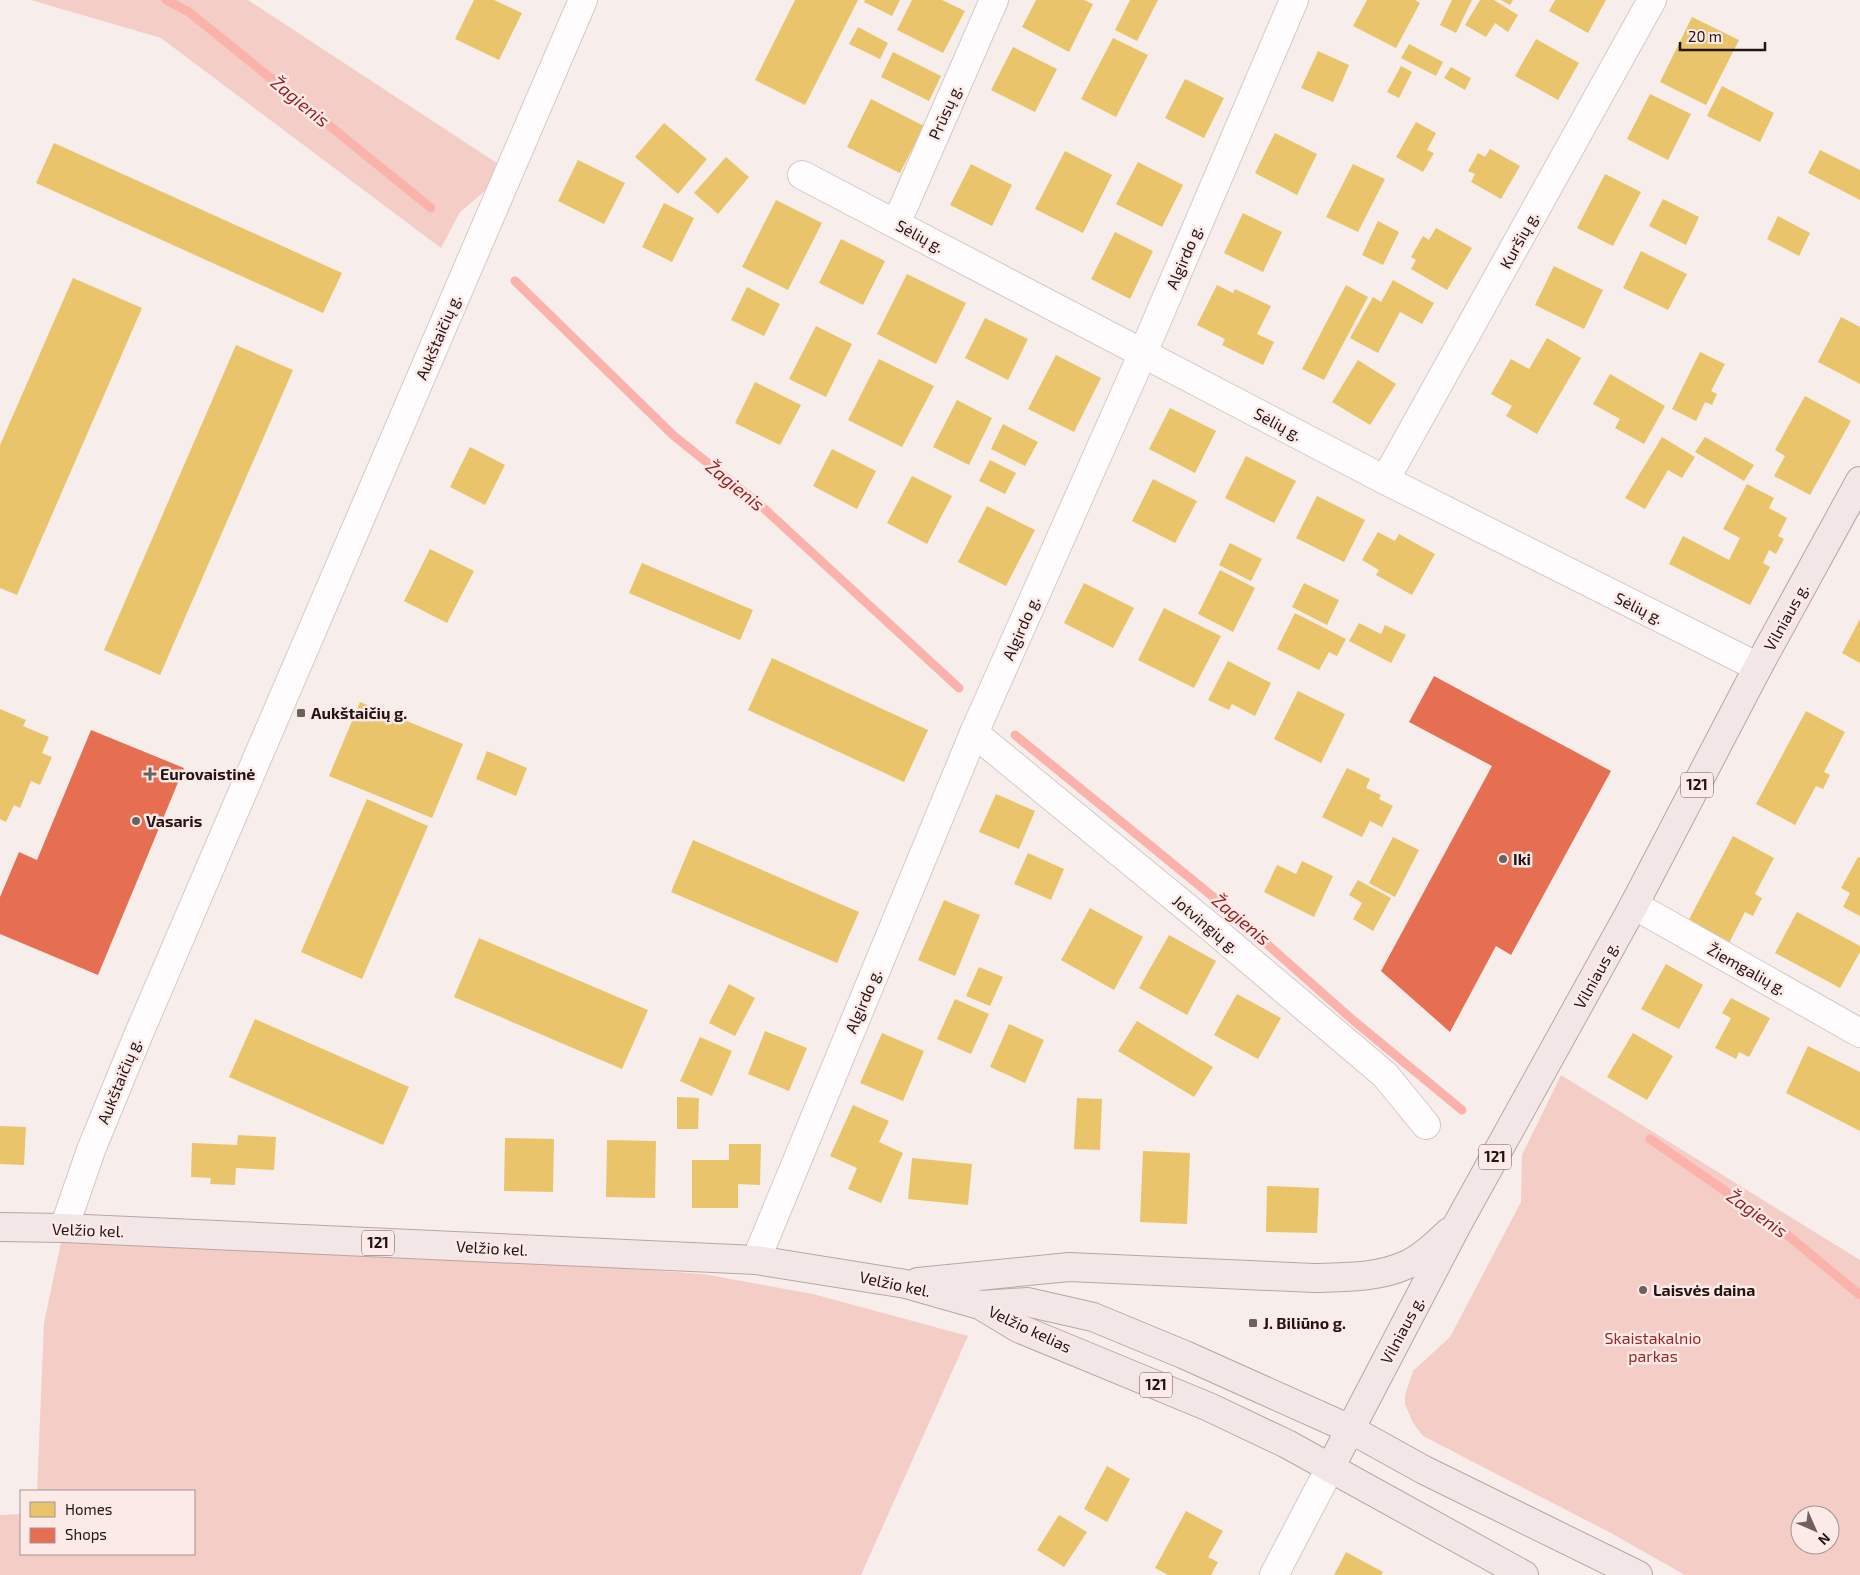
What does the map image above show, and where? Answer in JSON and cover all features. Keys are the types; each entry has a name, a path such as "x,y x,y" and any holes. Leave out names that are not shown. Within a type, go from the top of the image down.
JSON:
{"main road":[{"name":"Vilniaus g.","path":"1330,1468 1457,1225 1634,905 1758,667 1860,481"},
{"path":"906,1284 1069,1267 1314,1278 1383,1273 1407,1265 1428,1251 1457,1225"},
{"name":"Velžio kel.","path":"0,1227 64,1228 756,1260 906,1284 980,1305"},
{"name":"Velžio kelias","path":"980,1305 1027,1302 1093,1317 1256,1385 1350,1429"},
{"name":"Velžio kelias","path":"980,1305 1018,1328 1209,1407 1330,1468"},
{"path":"1350,1429 1424,1470 1638,1575"},
{"path":"1330,1468 1524,1575"}],"street":[{"name":"Aukštaičių g.","path":"64,1228 91,1150 136,1038 583,0"},
{"name":"Prūsų g.","path":"896,224 994,0"},
{"name":"Algirdo g.","path":"756,1260 974,733 1143,353 1294,0"},
{"name":"Kuršių g.","path":"1385,480 1652,0"},
{"name":"Sėlių g.","path":"802,175 1385,480 1758,667"},
{"name":"Jotvingių g.","path":"974,733 1208,925 1385,1075 1426,1125"},
{"name":"Žiemgalių g.","path":"1634,905 1860,1033"},
{"path":"1274,1575 1330,1468"}],"green space":[{"path":"31,0 248,0 509,171 460,212 441,248 161,38"},
{"name":"Skaistakalnio parkas","path":"1561,1075 1860,1260 1860,1575 1685,1575 1609,1532 1423,1436 1413,1423 1405,1404 1405,1395 1413,1371 1450,1337 1521,1202 1522,1155"},
{"path":"64,1228 703,1274 813,1294 968,1336 861,1575 0,1575 0,1515 20,1514 20,1555 195,1555 195,1490 37,1490 44,1323"}],"building: Homes":[{"path":"474,0 494,0 522,13 499,60 455,39"},
{"path":"795,0 858,0 805,105 755,80"},
{"path":"865,0 900,0 892,16 864,2"},
{"path":"912,0 942,0 965,11 943,53 897,30"},
{"path":"1036,0 1084,0 1093,4 1069,52 1022,27"},
{"path":"1130,0 1158,0 1137,41 1115,30"},
{"path":"1367,0 1415,0 1420,3 1396,48 1353,26"},
{"path":"1452,0 1472,0 1456,33 1440,25"},
{"path":"1480,0 1494,0 1518,15 1508,32 1495,23 1486,37 1465,25"},
{"path":"1501,0 1513,0 1510,5"},
{"path":"1555,0 1606,0 1588,33 1549,11"},
{"path":"1692,17 1739,40 1706,105 1660,82"},
{"path":"858,27 888,43 880,59 849,44"},
{"path":"1113,38 1148,55 1116,117 1081,99"},
{"path":"1536,39 1579,63 1558,100 1515,76"},
{"path":"1409,44 1443,62 1436,76 1401,58"},
{"path":"1013,47 1057,69 1035,112 991,90"},
{"path":"1318,51 1349,65 1333,102 1301,88"},
{"path":"893,52 941,76 929,101 881,77"},
{"path":"1401,66 1412,72 1399,98 1387,92"},
{"path":"1451,67 1471,78 1465,90 1444,78"},
{"path":"1185,79 1224,98 1204,138 1165,118"},
{"path":"1722,86 1774,113 1760,142 1707,116"},
{"path":"1650,94 1691,114 1668,160 1627,139"},
{"path":"871,99 924,126 900,173 847,147"},
{"path":"1416,122 1436,133 1427,150 1434,153 1423,172 1396,157"},
{"path":"664,123 707,159 678,194 635,157"},
{"path":"1275,133 1317,154 1297,195 1255,173"},
{"path":"54,143 342,273 323,313 36,183"},
{"path":"1490,149 1520,166 1501,199 1471,182 1475,174 1468,171 1478,153 1485,157"},
{"path":"1820,150 1860,170 1860,200 1808,173"},
{"path":"1065,151 1112,175 1083,233 1035,209"},
{"path":"726,157 749,177 718,214 694,193"},
{"path":"578,160 625,183 604,224 558,201"},
{"path":"1138,162 1183,185 1162,227 1116,204"},
{"path":"971,164 1012,185 992,226 950,205"},
{"path":"1353,164 1385,179 1358,232 1326,217"},
{"path":"1605,174 1641,192 1613,246 1577,228"},
{"path":"1663,199 1699,217 1686,245 1649,226"},
{"path":"776,200 822,223 788,290 742,267"},
{"path":"664,203 694,218 672,262 642,247"},
{"path":"1243,213 1282,232 1263,272 1224,253"},
{"path":"1778,216 1810,233 1799,256 1767,239"},
{"path":"1378,221 1399,232 1383,265 1362,255"},
{"path":"1436,228 1472,248 1447,290 1411,269 1416,260 1411,257 1423,236 1429,240"},
{"path":"1115,232 1153,251 1130,299 1091,279"},
{"path":"841,239 885,261 863,305 819,283"},
{"path":"1641,251 1687,274 1668,310 1623,288"},
{"path":"1554,266 1603,290 1584,329 1535,305"},
{"path":"907,274 966,303 936,364 877,334"},
{"path":"73,278 142,308 17,595 0,588 0,445"},
{"path":"1393,280 1434,303 1422,324 1400,312 1378,353 1350,338 1373,297 1381,302"},
{"path":"1217,285 1233,293 1235,289 1271,306 1257,334 1274,342 1263,365 1222,345 1225,339 1197,325"},
{"path":"1346,285 1368,297 1324,380 1302,369"},
{"path":"747,287 780,304 764,336 731,320"},
{"path":"1841,317 1860,327 1860,384 1818,362"},
{"path":"985,318 1028,339 1008,380 965,358"},
{"path":"816,326 852,344 826,397 789,379"},
{"path":"1547,338 1581,358 1537,434 1506,416 1512,406 1491,394 1511,359 1529,369"},
{"path":"236,345 293,370 160,675 104,650"},
{"path":"1700,352 1725,364 1711,391 1717,394 1712,405 1705,402 1696,421 1672,409"},
{"path":"1056,355 1101,378 1074,432 1028,409"},
{"path":"879,359 934,386 902,447 848,420"},
{"path":"1358,360 1396,384 1370,425 1332,402"},
{"path":"1610,374 1665,406 1644,444 1615,428 1620,419 1593,404"},
{"path":"755,382 801,405 780,445 735,423"},
{"path":"1805,396 1851,421 1810,495 1774,476 1785,456 1775,450"},
{"path":"957,400 992,418 969,465 933,447"},
{"path":"1170,408 1216,431 1195,473 1149,449"},
{"path":"1003,424 1038,442 1025,466 991,449"},
{"path":"1662,437 1695,457 1682,478 1668,470 1645,509 1625,498"},
{"path":"1705,437 1754,465 1744,481 1695,452"},
{"path":"470,447 505,465 485,505 450,487"},
{"path":"832,449 876,471 857,509 813,486"},
{"path":"1246,456 1296,481 1274,523 1225,498"},
{"path":"990,460 1016,473 1005,494 979,481"},
{"path":"912,476 952,496 927,544 887,523"},
{"path":"1153,479 1197,501 1175,543 1132,521"},
{"path":"1747,484 1774,498 1769,508 1787,518 1778,536 1784,539 1776,554 1769,550 1763,563 1770,567 1750,605 1669,564 1683,536 1729,560 1740,538 1723,529"},
{"path":"1317,496 1365,520 1344,562 1296,538"},
{"path":"987,506 1035,530 1006,586 958,562"},
{"path":"1378,532 1395,541 1399,534 1435,554 1412,595 1376,575 1379,570 1362,560"},
{"path":"1230,543 1262,559 1251,581 1219,565"},
{"path":"430,549 474,571 447,623 404,601"},
{"path":"642,563 753,610 740,640 629,593"},
{"path":"1220,570 1255,588 1233,632 1198,614"},
{"path":"1084,583 1134,608 1113,648 1064,623"},
{"path":"1304,583 1339,600 1327,625 1292,607"},
{"path":"1164,608 1221,636 1194,688 1138,660"},
{"path":"1295,613 1346,639 1337,656 1329,652 1319,670 1277,649"},
{"path":"1860,619 1860,663 1842,653"},
{"path":"1359,623 1381,634 1385,625 1406,635 1391,663 1349,641"},
{"path":"772,658 928,730 904,782 748,710"},
{"path":"1228,661 1271,683 1255,716 1232,704 1229,710 1208,700"},
{"path":"1298,691 1345,714 1321,763 1274,739"},
{"path":"360,702 463,744 432,818 329,776"},
{"path":"0,709 26,720 23,726 49,737 42,753 52,757 40,785 31,781 20,808 14,805 6,822 0,819"},
{"path":"1806,711 1845,732 1824,772 1830,775 1823,789 1816,786 1795,825 1756,804"},
{"path":"487,751 527,768 516,796 476,779"},
{"path":"1347,768 1370,779 1366,788 1381,795 1379,799 1393,806 1382,827 1370,821 1362,837 1322,817"},
{"path":"996,794 1035,811 1019,849 979,832"},
{"path":"367,799 428,826 362,979 301,952"},
{"path":"1733,836 1774,858 1755,894 1762,898 1753,916 1745,912 1726,949 1685,927"},
{"path":"1393,837 1419,850 1395,897 1369,883"},
{"path":"693,840 859,912 837,963 671,892"},
{"path":"1028,853 1064,869 1051,900 1014,884"},
{"path":"1858,857 1860,858 1860,916 1843,907 1850,893 1841,888"},
{"path":"1302,861 1333,876 1314,917 1264,892 1277,865 1296,874"},
{"path":"1358,880 1391,898 1373,931 1353,919 1362,903 1349,895"},
{"path":"944,900 980,915 955,976 918,960"},
{"path":"1090,908 1143,937 1114,990 1061,960"},
{"path":"1797,912 1860,946 1860,952 1840,988 1775,953"},
{"path":"1169,935 1216,961 1187,1015 1139,988"},
{"path":"479,938 648,1010 622,1069 454,997"},
{"path":"1666,964 1703,985 1679,1029 1641,1009"},
{"path":"979,967 1003,977 990,1006 966,996"},
{"path":"729,984 755,998 735,1036 709,1023"},
{"path":"1237,994 1281,1018 1258,1059 1214,1035"},
{"path":"1731,998 1770,1018 1749,1057 1739,1052 1736,1059 1715,1048 1731,1018 1722,1013"},
{"path":"955,999 989,1014 971,1054 937,1039"},
{"path":"255,1019 409,1087 383,1145 229,1077"},
{"path":"1137,1021 1213,1067 1194,1097 1118,1051"},
{"path":"1009,1024 1044,1040 1025,1083 990,1067"},
{"path":"765,1031 807,1048 789,1091 748,1074"},
{"path":"882,1033 924,1051 903,1101 860,1083"},
{"path":"1633,1033 1673,1056 1647,1100 1607,1077"},
{"path":"700,1037 732,1051 712,1096 680,1081"},
{"path":"1808,1046 1860,1072 1860,1131 1786,1093"},
{"path":"677,1097 699,1098 698,1129 677,1129"},
{"path":"1077,1098 1102,1099 1100,1150 1074,1149"},
{"path":"853,1105 889,1121 879,1142 903,1153 881,1203 848,1189 857,1168 830,1156"},
{"path":"0,1126 26,1127 24,1165 0,1164"},
{"path":"238,1135 276,1137 274,1170 236,1168 235,1185 210,1184 211,1178 191,1177 192,1143 237,1145"},
{"path":"505,1138 554,1139 553,1192 504,1191"},
{"path":"607,1140 656,1141 655,1198 606,1197"},
{"path":"729,1144 761,1144 760,1185 738,1184 738,1208 692,1208 692,1160 729,1160"},
{"path":"1143,1151 1190,1153 1187,1224 1140,1222"},
{"path":"912,1158 972,1164 968,1205 908,1199"},
{"path":"1267,1186 1319,1188 1317,1233 1266,1232"},
{"path":"1107,1466 1130,1479 1107,1522 1084,1509"},
{"path":"1186,1511 1223,1531 1208,1557 1218,1562 1211,1575 1168,1575 1155,1568"},
{"path":"1059,1515 1087,1532 1064,1567 1037,1550"},
{"path":"1346,1552 1383,1572 1381,1575 1334,1575"}],"building: Shops":[{"name":"Iki","path":"1434,676 1611,771 1511,955 1496,946 1450,1032 1381,971 1492,766 1409,722"},
{"path":"91,730 184,768 98,975 0,934 0,897 19,852 37,860"}],"waterway":[{"name":"Žagienis","path":"166,0 189,12 431,208"},
{"name":"Žagienis","path":"515,281 674,436 758,503 959,688"},
{"name":"Žagienis","path":"1015,735 1217,900 1354,1021 1462,1110"},
{"name":"Žagienis","path":"1650,1139 1780,1229 1860,1295"}],"place":[{"name":"Aukštaičių g.","path":"301,713"},
{"name":"Eurovaistinė","path":"150,774"},
{"name":"Vasaris","path":"136,821"},
{"name":"Iki","path":"1503,859"},
{"name":"Laisvės daina","path":"1643,1290"},
{"name":"J. Biliūno g.","path":"1253,1323"}]}
